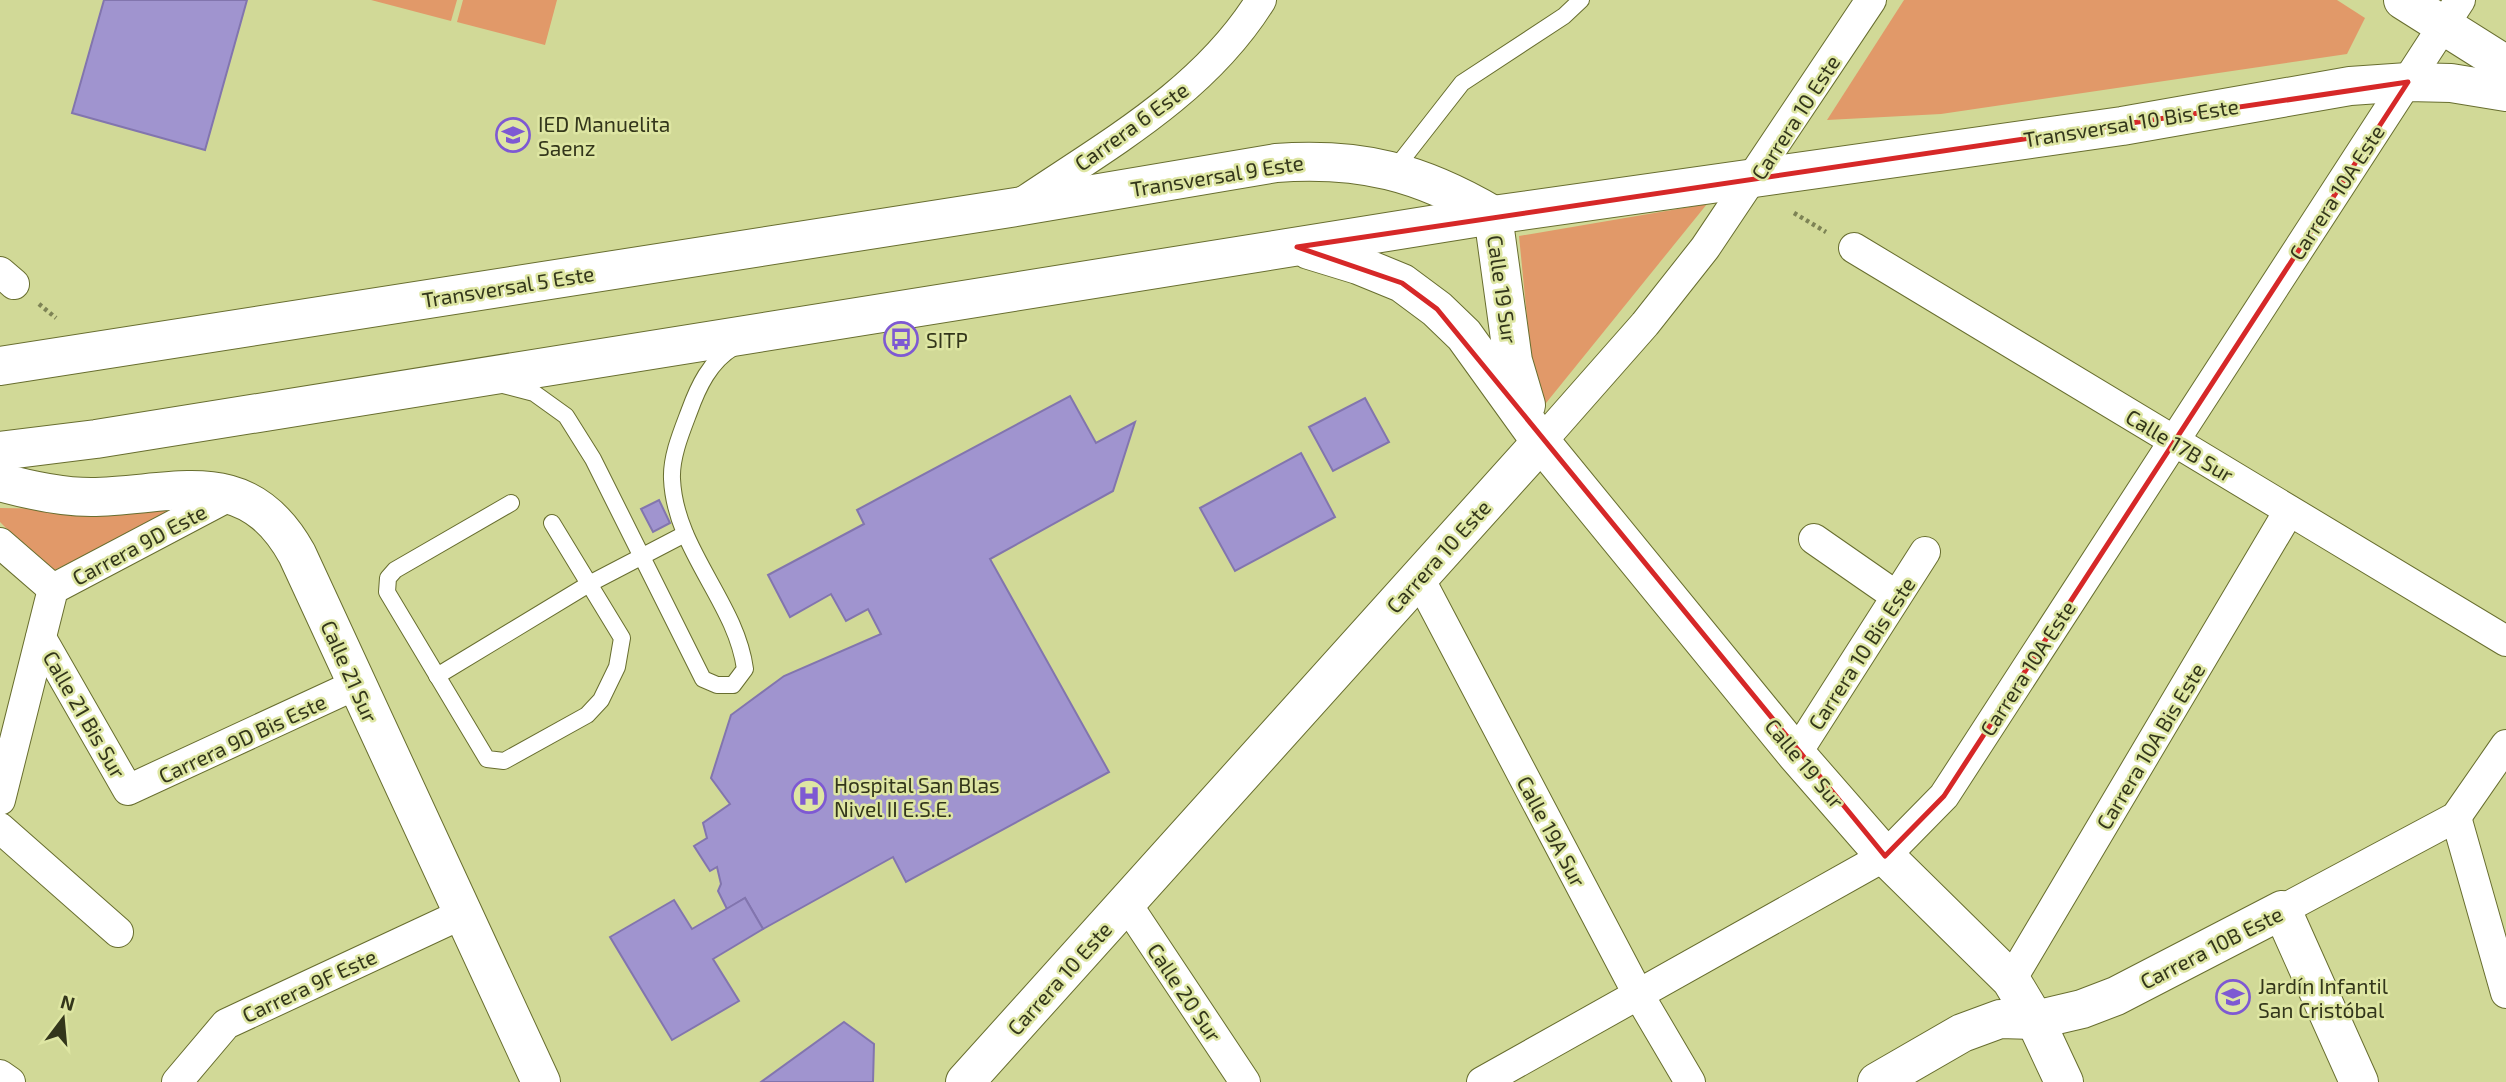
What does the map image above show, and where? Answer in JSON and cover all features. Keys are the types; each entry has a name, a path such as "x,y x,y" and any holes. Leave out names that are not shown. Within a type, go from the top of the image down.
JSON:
{"main road":[{"path":"2403,0 2452,13 2506,65"},
{"name":"Transversal 10 Bis Este","path":"1755,177 2122,126 2350,86 2408,82 2451,83 2506,92"},
{"name":"Transversal 9 Este","path":"1016,207 1276,163 1348,162 1394,170 1452,191 1493,215"},
{"path":"0,451 1015,293 1493,215 1755,177"},
{"name":"Transversal 5 Este","path":"0,366 1016,207"},
{"name":"Calle 19 Sur","path":"1493,215 1513,361 1520,388 1541,442"},
{"name":"Calle 19 Sur","path":"1297,247 1359,265 1402,283 1437,309 1489,367 1541,442 1796,754 1885,856 2011,980 2035,1020 2064,1082"},
{"name":"Carrera 10 Este","path":"965,1082 1541,442"},
{"name":"Calle 21 Sur","path":"0,482 32,490 88,497 172,489 204,489 231,495 276,521 287,536 541,1082"},
{"path":"2282,910 2358,1082"},
{"name":"Carrera 10B Este","path":"1877,1082 1962,1033 2000,1019 2035,1020 2082,1009 2116,996 2282,910"}],"street":[{"name":"Carrera 6 Este","path":"1016,207 1166,105 1226,48 1261,0"},
{"name":"Carrera 10 Este","path":"1541,442 1645,324 1755,177 1867,1"},
{"name":"Carrera 10A Este","path":"1482,1082 1637,992 1885,856 1944,796 2452,13"},
{"name":"Calle 17B Sur","path":"1854,248 2506,641"},
{"name":"Carrera 9D Este","path":"0,800 53,589 231,495"},
{"name":"Carrera 10A Bis Este","path":"2011,980 2289,511"},
{"path":"1814,539 1896,596"},
{"path":"0,543 53,589"},
{"name":"Carrera 10 Bis Este","path":"1796,754 1925,552"},
{"name":"Calle 19A Sur","path":"1419,578 1637,992 1690,1082"},
{"name":"Calle 21 Bis Sur","path":"41,638 128,790"},
{"name":"Carrera 9D Bis Este","path":"128,790 355,685"},
{"name":"Carrera 10B Este","path":"2282,910 2456,817 2506,745"},
{"path":"2456,817 2506,993"},
{"path":"0,828 118,932"},
{"name":"Calle 20 Sur","path":"1126,903 1245,1082"},
{"name":"Carrera 9F Este","path":"177,1082 215,1032 226,1024 462,914"},
{"path":"0,1075 10,1082"}],"lane":[{"path":"1394,170 1462,83 1564,16 1581,0"},
{"path":"477,378 534,393 566,416 593,459 702,679 717,685 733,685 745,669 742,646 685,534 672,479 677,445 705,375 725,352 755,334"},
{"path":"511,503 394,570 388,578 387,592 487,759 504,761 587,715 601,700 617,667 622,638 552,523"},
{"path":"437,676 589,584 685,534"}],"path":[{"path":"1787,208 1854,248"}],"highlighted area":[{"path":"2408,82 1944,796 1885,856 1437,309 1402,283 1297,247"}],"shaded area":[{"path":"371,0 457,0 451,21"},
{"path":"463,0 557,0 545,45 457,22"},
{"path":"1904,0 2337,0 2365,18 2347,54 1941,114 1827,120"},
{"path":"1707,204 1542,408 1530,348 1519,236"},
{"path":"0,508 181,511 50,572 0,522"}],"building":[{"path":"104,0 247,0 205,150 72,113"},
{"path":"1070,396 1096,443 1135,422 1113,491 990,559 1109,772 906,882 893,857 763,929 745,898 727,909 718,891 721,884 717,867 710,871 694,846 707,838 703,823 730,804 711,778 731,715 784,676 881,634 868,609 846,621 831,594 790,617 768,575 864,524 857,510"},
{"path":"1365,398 1389,442 1333,471 1309,427"},
{"path":"1301,453 1335,517 1235,571 1200,508"},
{"path":"659,500 670,523 653,532 641,509"},
{"path":"745,898 763,929 713,959 739,1001 672,1040 610,937 674,900 692,929"},
{"path":"844,1022 874,1044 873,1082 761,1082"}],"place":[{"name":"IED Manuelita Saenz","path":"513,135"},
{"name":"SITP","path":"901,339"},
{"name":"Hospital San Blas Nivel II E.S.E.","path":"809,796"},
{"name":"Jardín Infantil San Cristóbal","path":"2233,997"}]}
